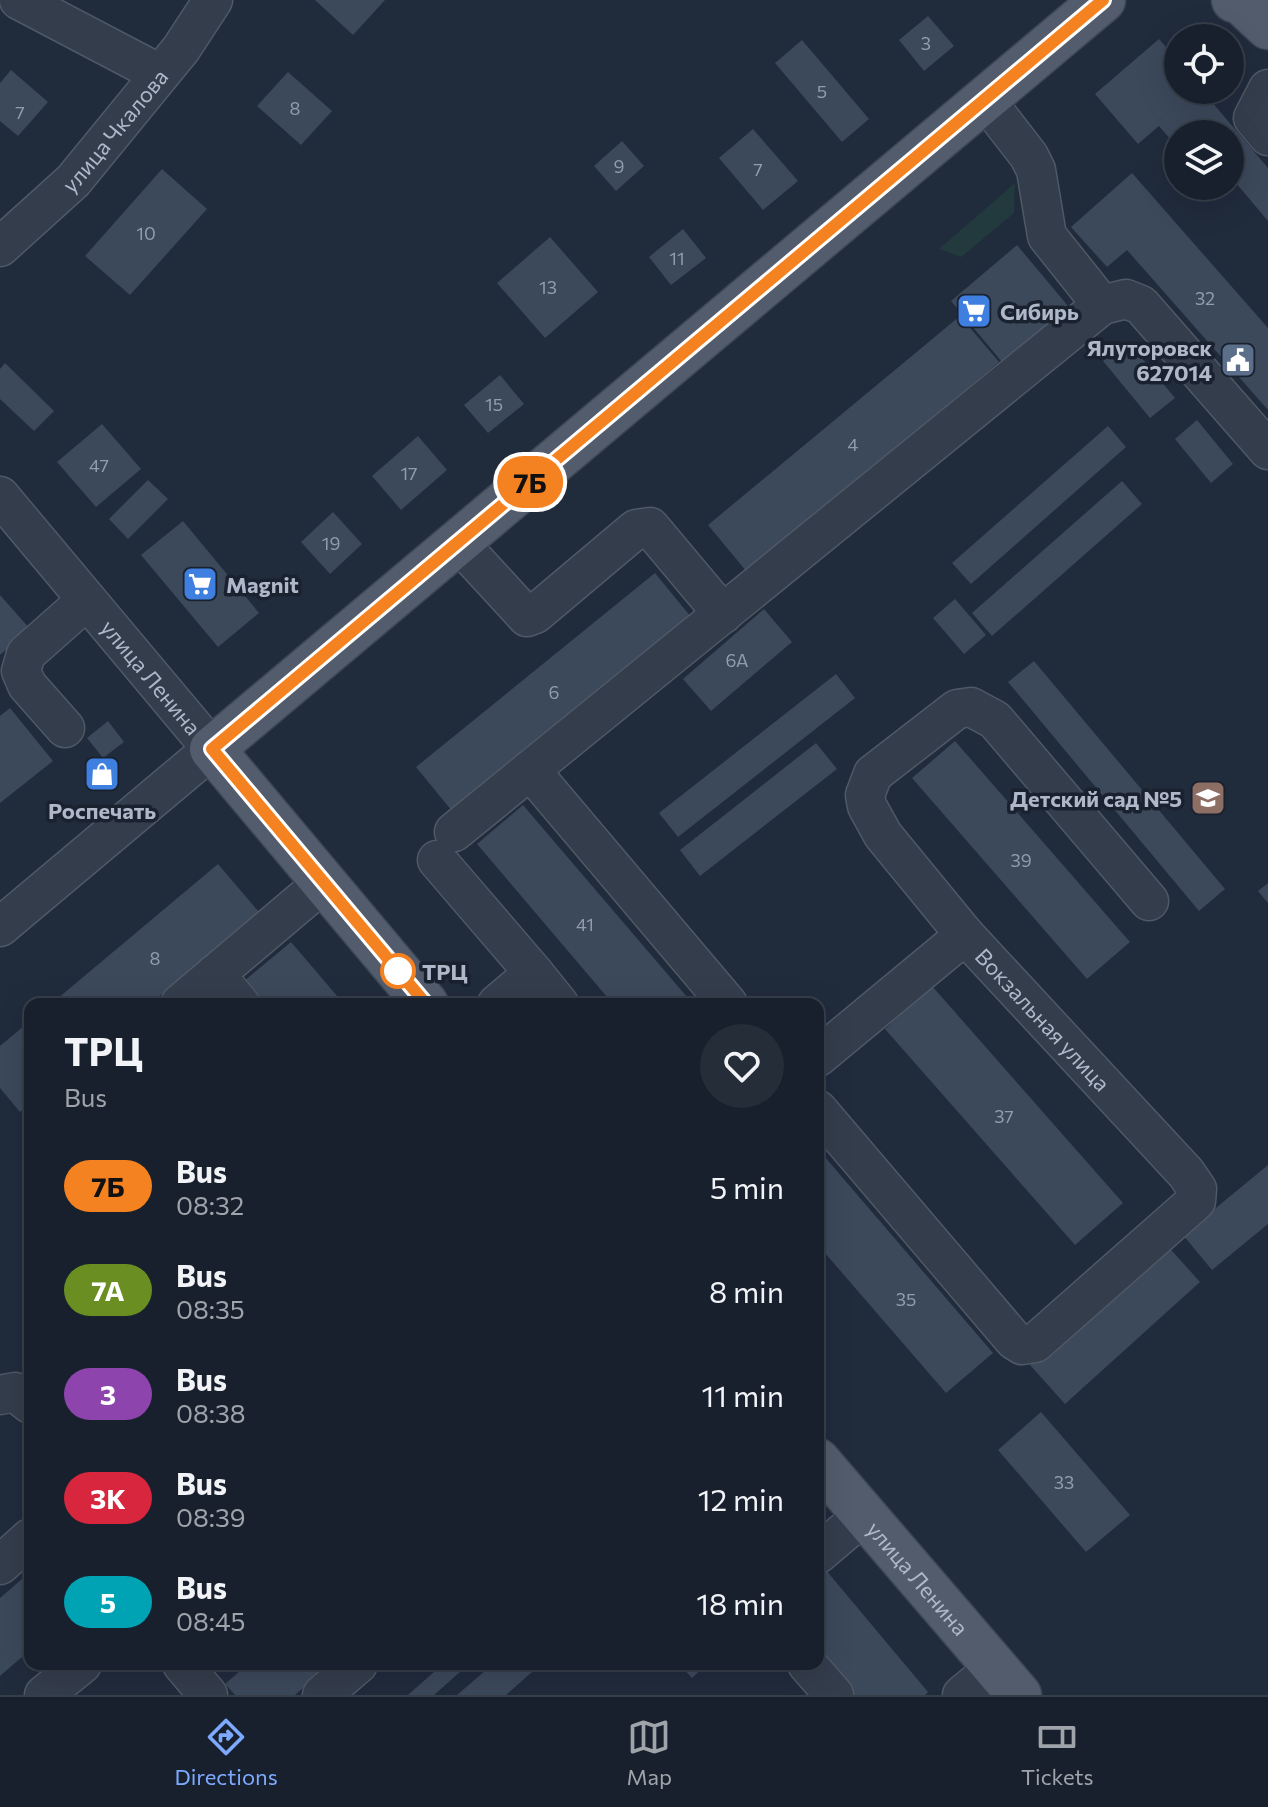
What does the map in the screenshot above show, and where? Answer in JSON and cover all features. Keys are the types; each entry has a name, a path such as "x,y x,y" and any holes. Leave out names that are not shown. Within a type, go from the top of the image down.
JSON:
{"main road":[{"path":"212,749 1103,0"},
{"path":"1234,0 1241,2 1268,27"},
{"name":"улица Ленина","path":"212,749 421,998"},
{"name":"улица Ленина","path":"824,1468 1007,1681"}],"street":[{"path":"19,0 160,74"},
{"name":"улица Чкалова","path":"0,247 73,181 160,74 213,0"},
{"path":"1268,89 1253,118 1268,136"},
{"path":"984,98 1036,170 1047,236 1102,305"},
{"path":"554,998 446,846 530,770 1102,305 1126,299 1141,305 1268,450"},
{"name":"улица Ленина","path":"0,496 212,749"},
{"path":"458,542 527,617 535,614 636,529 650,527 723,614"},
{"path":"65,728 27,685 21,671 26,654 87,600"},
{"path":"965,935 883,835 867,806 865,795 873,774 957,709 971,707 995,720 1149,901"},
{"path":"0,927 212,749"},
{"path":"530,770 723,998"},
{"path":"187,998 323,883"},
{"name":"Вокзальная улица","path":"824,1052 965,935 1186,1173 1197,1189 1196,1201 1035,1343 1022,1345 1014,1340 824,1117"},
{"path":"504,998 534,973"},
{"path":"215,974 235,998"},
{"path":"0,1395 15,1392 24,1399"},
{"path":"824,1549 864,1515"},
{"path":"0,1565 24,1543"},
{"path":"44,1695 75,1670"},
{"path":"187,1670 208,1695"},
{"path":"322,1695 351,1670"},
{"path":"812,1670 834,1695"},
{"path":"962,1695 1007,1681"}],"green space":[{"path":"1015,183 1014,213 961,257 939,249"}],"building":[{"path":"315,0 385,0 353,35"},
{"path":"928,16 954,46 924,71 899,40"},
{"path":"1159,39 1164,45 1164,104 1214,104 1227,120 1164,120 1164,132 1159,126 1138,144 1095,94"},
{"path":"802,40 869,119 842,142 775,63"},
{"path":"11,70 48,102 18,136 0,121 0,83"},
{"path":"288,72 332,111 301,145 257,106"},
{"path":"753,129 798,181 763,210 719,158"},
{"path":"1244,140 1268,168 1268,221 1244,193"},
{"path":"622,141 644,166 616,191 594,166"},
{"path":"162,169 207,209 130,295 85,256"},
{"path":"1132,173 1268,328 1268,410 1127,250 1107,267 1071,227"},
{"path":"683,229 706,258 671,285 649,257"},
{"path":"550,237 598,292 545,338 497,283"},
{"path":"1017,245 1068,306 1002,362 951,301"},
{"path":"960,316 999,362 747,572 708,525"},
{"path":"1128,341 1175,398 1150,418 1103,361"},
{"path":"5,363 54,411 34,431 0,399 0,369"},
{"path":"500,375 524,404 488,433 464,405"},
{"path":"1197,420 1233,464 1211,483 1175,439"},
{"path":"102,424 141,469 96,507 57,462"},
{"path":"1108,426 1126,447 971,584 952,563"},
{"path":"418,436 447,470 401,510 372,476"},
{"path":"148,480 168,499 128,539 109,519"},
{"path":"1122,481 1142,504 992,636 972,613"},
{"path":"333,512 362,544 330,574 301,542"},
{"name":"Magnit","path":"183,521 259,613 218,647 141,555"},
{"path":"655,573 691,617 452,811 416,767"},
{"path":"0,595 30,629 0,655"},
{"path":"955,599 986,635 964,654 933,618"},
{"path":"764,609 792,642 711,711 683,679"},
{"path":"1034,661 1225,889 1199,911 1008,682"},
{"path":"836,674 855,698 678,837 659,813"},
{"path":"10,708 53,761 0,803 0,716"},
{"path":"108,721 124,742 103,758 87,738"},
{"path":"955,741 1130,942 1087,979 912,778"},
{"path":"816,743 837,769 700,876 680,850"},
{"name":"Роспечать","path":"104,767 110,775 101,782 95,774"},
{"path":"523,805 688,998 608,998 477,844"},
{"path":"218,864 259,912 157,998 58,998"},
{"path":"1268,883 1268,903 1258,891"},
{"path":"291,942 339,998 258,998 244,981"},
{"path":"932,986 1123,1203 1075,1245 885,1029"},
{"path":"24,1026 24,1109 20,1112 0,1088 0,1046"},
{"path":"824,1156 993,1353 946,1393 824,1252"},
{"path":"1268,1165 1268,1224 1212,1270 1183,1235"},
{"path":"1165,1243 1200,1282 1065,1404 1030,1365"},
{"path":"1041,1412 1130,1515 1086,1552 998,1450"},
{"path":"824,1570 928,1692 925,1695 854,1695 824,1659"},
{"path":"24,1577 24,1655 0,1676 0,1598"},
{"path":"241,1670 323,1670 295,1695 235,1695 225,1684"},
{"path":"436,1670 462,1670 434,1695 408,1695"},
{"path":"486,1670 534,1670 506,1695 457,1695"},
{"path":"685,1670 701,1670 692,1678"}],"bus line":[{"name":"7Б","path":"421,998 212,749 1103,0"}],"place":[{"name":"Сибирь","path":"974,311"},
{"name":"Ялуторовск 627014","path":"1238,360"},
{"name":"Magnit","path":"200,584"},
{"name":"Роспечать","path":"102,774"},
{"name":"Детский сад №5","path":"1208,798"},
{"name":"ТРЦ","path":"398,971"}]}
